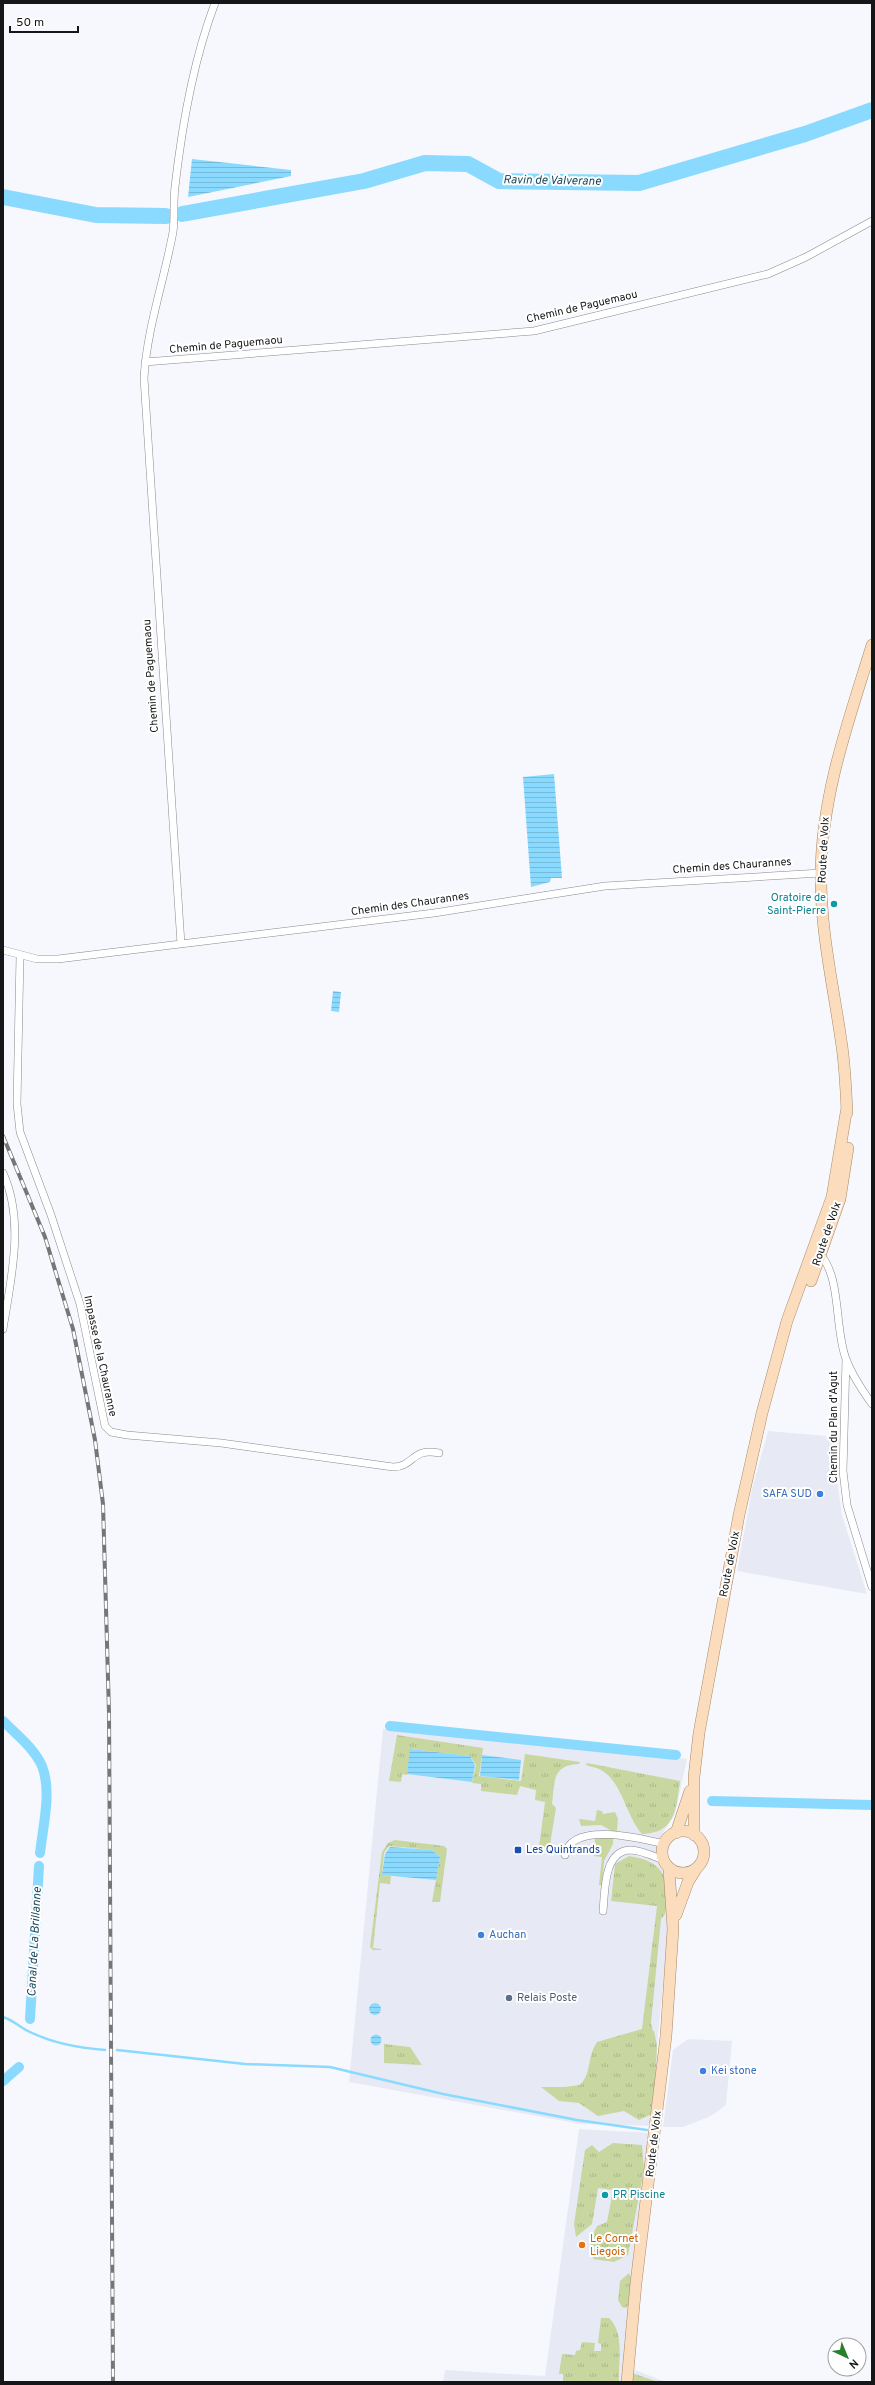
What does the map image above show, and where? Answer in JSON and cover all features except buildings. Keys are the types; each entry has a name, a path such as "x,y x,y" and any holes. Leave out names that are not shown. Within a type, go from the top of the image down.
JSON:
{"main road":[{"name":"Route de Volx","path":"778,1354 792,1327 821,1254 839,1204 846,1169 848,1135 842,1042 826,945 821,873 823,840 830,789 872,646"},
{"name":"Route de Volx","path":"694,1835 694,1777 708,1680 740,1515 762,1413 787,1321 832,1197 847,1107"},
{"name":"Route de Volx","path":"676,1833 694,1777"},
{"path":"685,1832 694,1835 702,1845 704,1851 703,1858 696,1868 683,1873 666,1864 664,1844 676,1833 685,1832"},
{"name":"Route de Volx","path":"627,2382 636,2284 666,2036 673,1929 666,1864"},
{"name":"Route de Volx","path":"673,1929 684,1892 696,1868"}],"street":[{"path":"145,362 148,336 172,234 175,186 189,102 203,36 215,3"},
{"name":"Chemin de Paguemaou","path":"181,944 147,450 145,362 538,330 768,274 801,259 872,221"},
{"name":"Chemin des Chaurannes","path":"3,950 20,956 50,960 434,913 605,886 821,873"},
{"name":"Impasse de la Chauranne","path":"20,956 17,1104 20,1132 51,1215 80,1304 105,1426 112,1432 127,1436 221,1444 393,1467 402,1466 422,1452 439,1453"},
{"path":"3,1173 12,1197 14,1223 11,1276 3,1329"},
{"path":"832,1197 833,1209 820,1248 821,1254 831,1274 838,1325 846,1359 872,1404"},
{"name":"Chemin du Plan d'Agut","path":"846,1359 843,1471 847,1505 872,1587"},
{"path":"565,1855 569,1844 584,1835 618,1836 664,1844"},
{"path":"603,1911 609,1865 616,1856 630,1850 666,1864"}],"shaded area":[{"path":"768,1431 839,1437 837,1480 842,1515 867,1594 737,1571 752,1489"},
{"path":"383,1729 687,1759 675,1814 659,1839 670,1916 658,2035 653,2126 581,2124 349,2082"},
{"path":"688,2039 732,2041 726,2105 711,2116 683,2127 663,2127 673,2050"},
{"path":"579,2129 651,2133 627,2367 666,2382 443,2382 445,2370 545,2376"}],"green space":[{"path":"397,1735 483,1748 479,1776 521,1781 525,1754 580,1762 579,1764 564,1767 556,1776 552,1804 556,1808 550,1845 546,1848 539,1847 545,1802 535,1800 536,1790 520,1786 517,1795 481,1791 481,1784 472,1783 476,1765 470,1756 411,1749 407,1775 402,1774 401,1782 389,1781"},
{"path":"587,1763 680,1781 675,1810 668,1824 662,1829 653,1833 642,1834 632,1819 620,1792 610,1777 600,1770 586,1765"},
{"path":"597,1810 602,1811 603,1814 615,1812 618,1819 617,1831 614,1832 601,1825 581,1826 579,1819 595,1821"},
{"path":"595,1838 613,1838 613,1844 604,1861 602,1885 599,1885 602,1857 594,1856"},
{"path":"395,1840 444,1846 447,1849 440,1902 432,1902 440,1857 432,1850 389,1846 384,1853 382,1875 391,1876 390,1884 380,1883 373,1948 381,1950 373,1950 370,1947 382,1852 388,1843"},
{"path":"629,1856 647,1861 658,1868 665,1880 667,1889 665,1912 661,1919 651,2023 657,2045 654,2113 639,2120 624,2111 598,2116 579,2103 559,2101 541,2087 565,2087 580,2085 588,2070 592,2053 597,2042 642,2029 657,1906 611,1901 615,1864"},
{"path":"384,2044 410,2047 422,2065 384,2063"},
{"path":"613,2143 642,2145 644,2169 628,2255 614,2262 593,2259 595,2247 591,2246 590,2240 597,2226 607,2222 613,2190 598,2188 592,2224 576,2237 574,2224 585,2150 592,2145 599,2152"},
{"path":"629,2273 632,2280 628,2306 625,2308 622,2307 618,2300 620,2281"},
{"path":"601,2318 609,2318 617,2331 620,2348 619,2382 563,2382 563,2374 559,2374 562,2354 575,2355 576,2351 580,2350 582,2342 595,2343 594,2351 601,2351 601,2344 598,2343"},
{"path":"632,2373 658,2382 633,2382"}],"water":[{"path":"192,159 291,170 291,176 188,197"},
{"path":"554,774 562,878 551,878 550,882 531,887 523,777"},
{"path":"333,991 341,992 339,1012 331,1011"},
{"path":"410,1749 470,1756 475,1765 472,1782 407,1774"},
{"path":"482,1755 521,1760 519,1780 480,1776"},
{"path":"390,1847 432,1850 440,1857 436,1880 382,1875 385,1854"},
{"path":"373,2003 377,2003 381,2009 377,2015 373,2015 369,2011 369,2007"},
{"path":"376,2034 380,2036 382,2040 380,2044 376,2046 372,2044 370,2040 372,2036"}],"waterway":[{"name":"Ravin de Valverane","path":"182,214 364,181 425,163 468,164 499,181 639,183 805,134 872,110"},
{"name":"Ravin de Valverane","path":"3,197 96,215 166,216"},
{"name":"Canal de La Brillanne","path":"3,1721 39,1759 45,1776 47,1797 40,1853"},
{"path":"390,1726 676,1755"},
{"path":"712,1801 872,1805"},
{"name":"Canal de La Brillanne","path":"30,2019 39,1866"},
{"path":"3,2017 48,2040 76,2047 105,2050"},
{"path":"117,2050 245,2064 330,2067 443,2094 577,2120 647,2130"},
{"name":"Canal de La Brillanne","path":"3,2081 19,2067"}],"railway":[{"path":"3,1136 45,1237 73,1329 95,1440 103,1504 109,1713 113,2382"}],"place":[{"name":"Oratoire de Saint-Pierre","path":"834,904"},
{"name":"SAFA SUD","path":"820,1494"},
{"name":"Les Quintrands","path":"518,1850"},
{"name":"Auchan","path":"481,1935"},
{"name":"Relais Poste","path":"509,1998"},
{"name":"Kei stone","path":"703,2071"},
{"name":"PR Piscine","path":"605,2195"},
{"name":"Le Cornet Liegois","path":"582,2245"}]}
